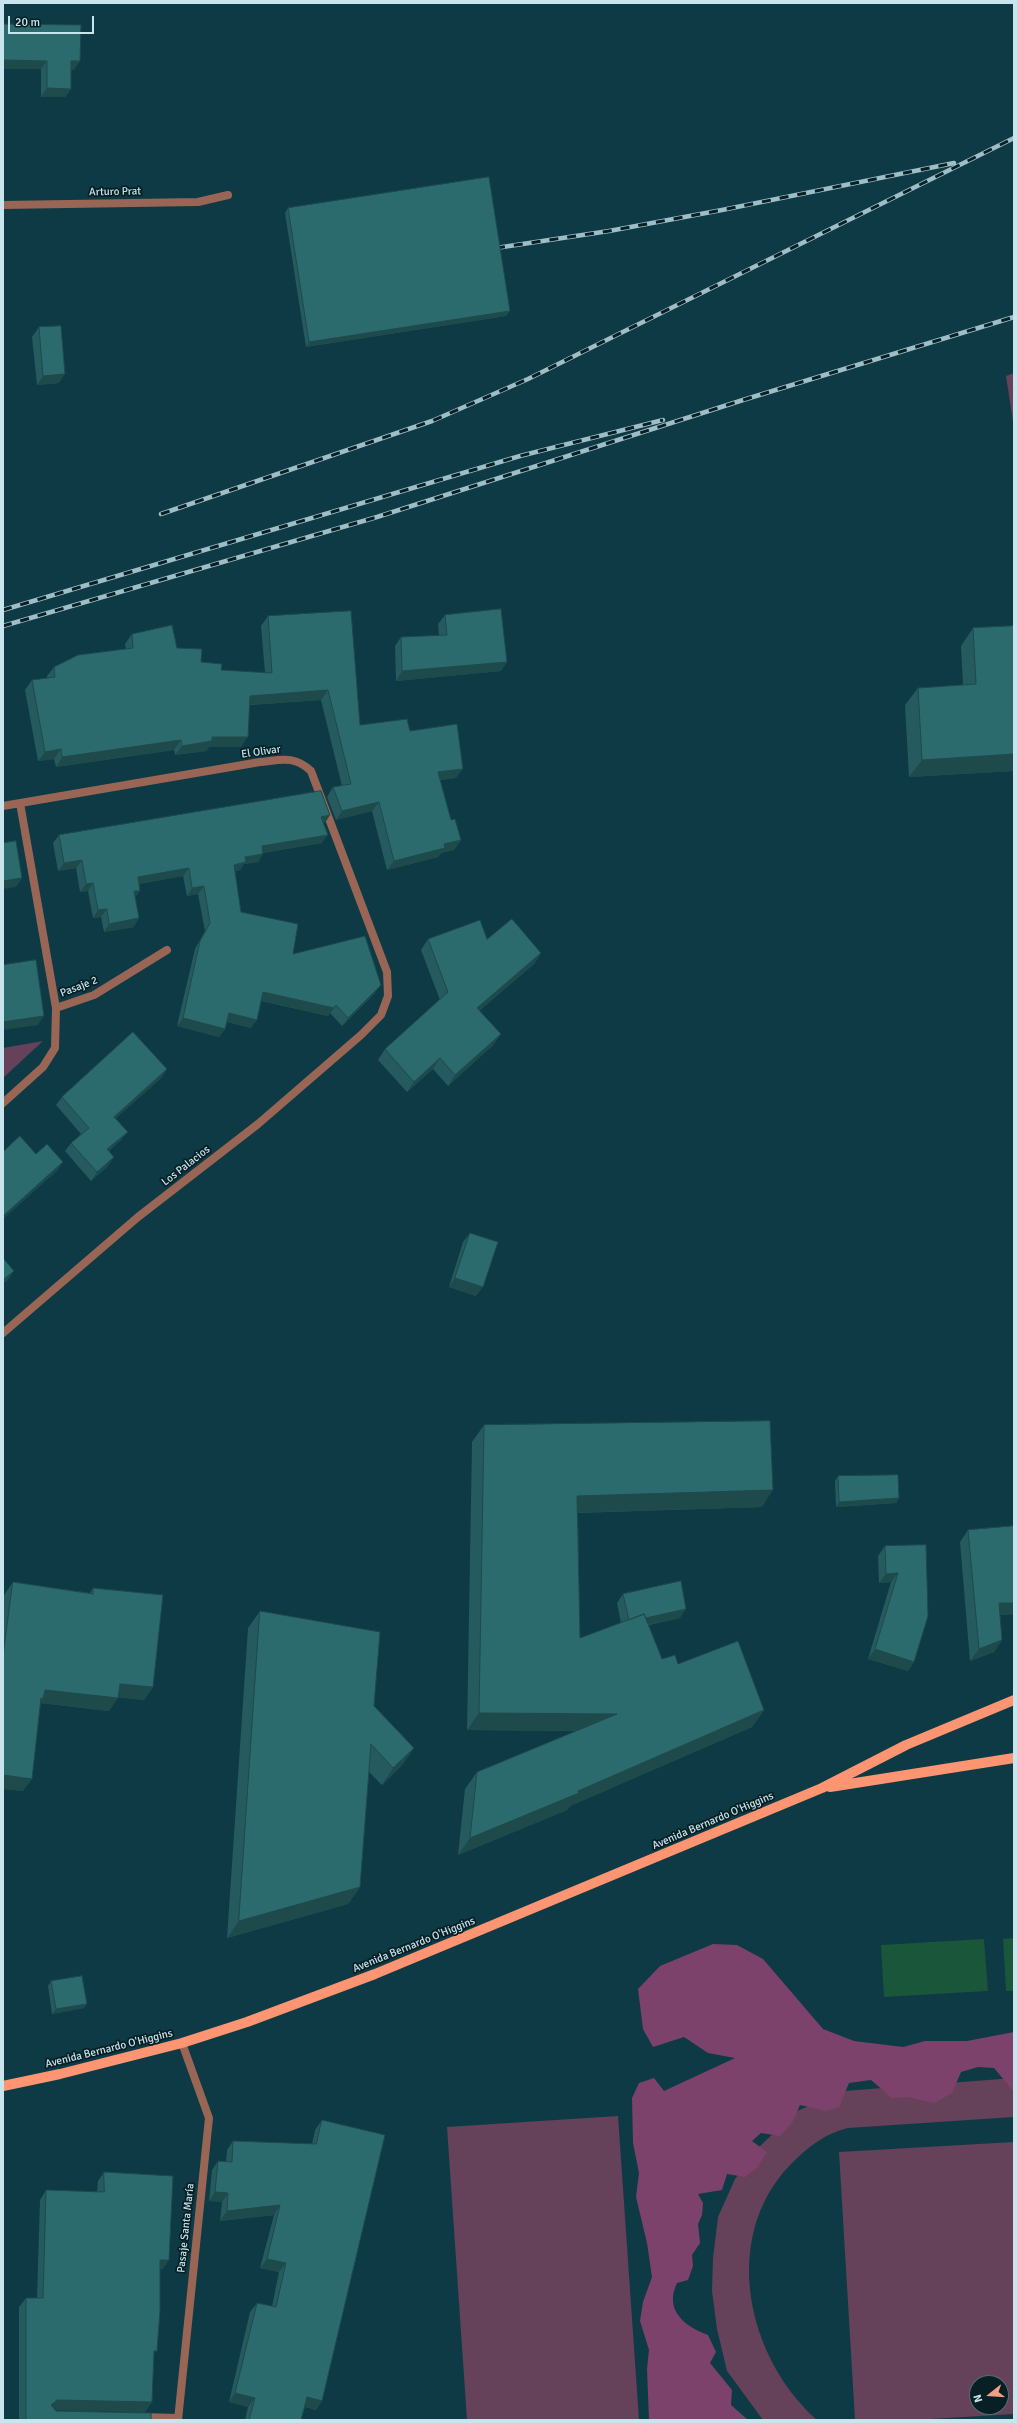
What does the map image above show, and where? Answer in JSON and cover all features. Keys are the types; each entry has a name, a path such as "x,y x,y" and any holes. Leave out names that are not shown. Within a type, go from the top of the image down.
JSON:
{"main road":[{"name":"Avenida Bernardo O'Higgins","path":"3,2086 60,2074 182,2043 247,2022 376,1974 822,1788 906,1745 1014,1700"},
{"name":"Avenida Bernardo O'Higgins","path":"822,1788 1014,1758"}],"street":[{"name":"Arturo Prat","path":"3,205 198,202 228,195"},
{"name":"El Olivar","path":"3,806 260,762 289,759 302,763 311,772 387,972 388,996 381,1015"},
{"path":"20,803 56,1008"},
{"name":"Pasaje 2","path":"3,1103 43,1067 55,1048 56,1008 94,995 108,988 167,950"},
{"name":"Los Palacios","path":"3,1333 138,1217 258,1124 318,1074 381,1015"},
{"name":"Pasaje Santa María","path":"178,2419 209,2118 182,2043"},
{"path":"130,2417 178,2419"}],"shaded area":[{"path":"1014,373 1014,428 1006,376"},
{"path":"43,1041 3,1078 3,1048"},
{"path":"1014,1938 1014,1991 1006,1991 1003,1939"},
{"path":"984,1939 988,1991 884,1997 881,1945"},
{"path":"713,1944 737,1945 763,1959 823,2029 854,2041 903,2047 925,2041 967,2041 1014,2032 1014,2092 994,2068 978,2067 961,2072 952,2093 934,2103 908,2097 892,2098 871,2080 849,2083 839,2107 826,2111 800,2105 792,2123 780,2136 761,2133 752,2141 767,2152 757,2168 745,2177 727,2174 722,2190 698,2194 703,2203 702,2215 698,2224 700,2243 692,2255 693,2266 688,2280 677,2283 673,2301 675,2309 684,2322 708,2335 716,2352 710,2363 732,2390 731,2405 748,2420 649,2420 647,2369 649,2350 640,2321 643,2302 652,2277 647,2243 636,2197 639,2173 633,2143 632,2098 639,2083 654,2078 664,2091 735,2058 708,2053 684,2037 653,2047 643,2029 638,1989 660,1966"},
{"path":"1014,2078 1014,2117 848,2128 831,2134 803,2152 790,2165 768,2194 755,2227 749,2261 751,2297 759,2331 773,2364 793,2394 817,2420 763,2420 727,2371 717,2329 712,2291 713,2258 718,2217 735,2179 759,2147 797,2111 844,2091"},
{"path":"618,2116 639,2420 467,2420 447,2127"},
{"path":"1014,2142 1014,2414 1009,2414 1009,2375 969,2375 969,2415 997,2415 914,2420 855,2420 839,2152"}],"building":[{"path":"3,24 81,25 80,61 71,61 71,89 47,88 47,61 3,60"},
{"path":"489,177 510,311 309,342 288,208"},
{"path":"61,326 65,374 43,376 39,327"},
{"path":"501,609 507,662 402,671 401,637 447,635 445,615"},
{"path":"351,611 360,725 407,719 410,731 457,724 463,769 438,772 451,820 455,819 461,840 444,844 445,848 394,861 379,802 342,811 333,787 351,784 328,690 250,696 248,737 212,737 212,741 182,746 181,740 62,757 61,749 45,752 32,680 55,677 54,667 78,655 133,648 132,634 172,625 177,648 202,649 201,662 222,664 221,670 272,673 268,616"},
{"path":"1014,626 1014,754 922,760 918,688 976,684 973,628"},
{"path":"321,791 330,815 321,817 328,835 262,846 263,854 245,857 246,862 234,865 241,912 298,924 293,954 365,936 381,985 348,1018 336,1005 334,1008 263,992 257,1020 229,1013 225,1029 183,1018 200,941 210,923 204,886 192,888 189,868 138,877 140,891 134,891 139,918 109,924 107,909 98,910 93,883 86,884 82,860 64,863 59,835"},
{"path":"16,841 22,878 3,881 3,843"},
{"path":"512,919 541,953 477,1008 501,1034 455,1075 440,1058 414,1082 385,1049 448,992 428,939 480,920 487,939"},
{"path":"36,960 44,1016 3,1022 3,965"},
{"path":"133,1032 167,1069 114,1117 128,1132 107,1149 114,1157 97,1172 71,1143 89,1128 62,1097"},
{"path":"20,1136 36,1154 47,1144 63,1162 3,1216 3,1152"},
{"path":"470,1233 498,1242 483,1287 455,1278"},
{"path":"3,1258 14,1271 3,1280"},
{"path":"770,1421 773,1490 577,1496 580,1638 644,1614 662,1659 675,1655 678,1664 738,1641 764,1710 578,1791 579,1793 470,1838 477,1772 617,1714 479,1713 484,1425"},
{"path":"898,1475 899,1498 839,1502 838,1476"},
{"path":"1014,1526 1014,1603 999,1603 1002,1640 979,1649 968,1530"},
{"path":"926,1545 928,1616 914,1662 875,1649 898,1573 886,1574 885,1546"},
{"path":"681,1581 686,1609 646,1618 644,1614 629,1620 623,1594"},
{"path":"13,1582 93,1594 93,1588 163,1595 153,1687 120,1684 118,1698 45,1690 43,1699 41,1698 32,1779 3,1775 3,1656"},
{"path":"260,1611 380,1632 374,1706 414,1748 393,1768 371,1744 360,1887 239,1921"},
{"path":"82,1976 87,2004 56,2009 51,1981"},
{"path":"322,2120 385,2135 322,2401 307,2397 301,2420 249,2420 255,2398 235,2393 257,2303 276,2307 286,2263 267,2259 280,2205 227,2211 228,2193 215,2192 218,2161 232,2162 233,2141 316,2144"},
{"path":"104,2172 173,2176 169,2260 160,2260 160,2311 157,2351 154,2351 152,2402 57,2400 51,2405 56,2411 151,2413 151,2420 26,2420 26,2298 43,2298 46,2190 104,2192"}],"railway":[{"path":"161,514 432,421 528,379 1014,138"},
{"path":"496,248 609,231 722,210 954,163"},
{"path":"3,626 377,517 743,400 1014,317"},
{"path":"3,610 520,456 663,420"}]}
